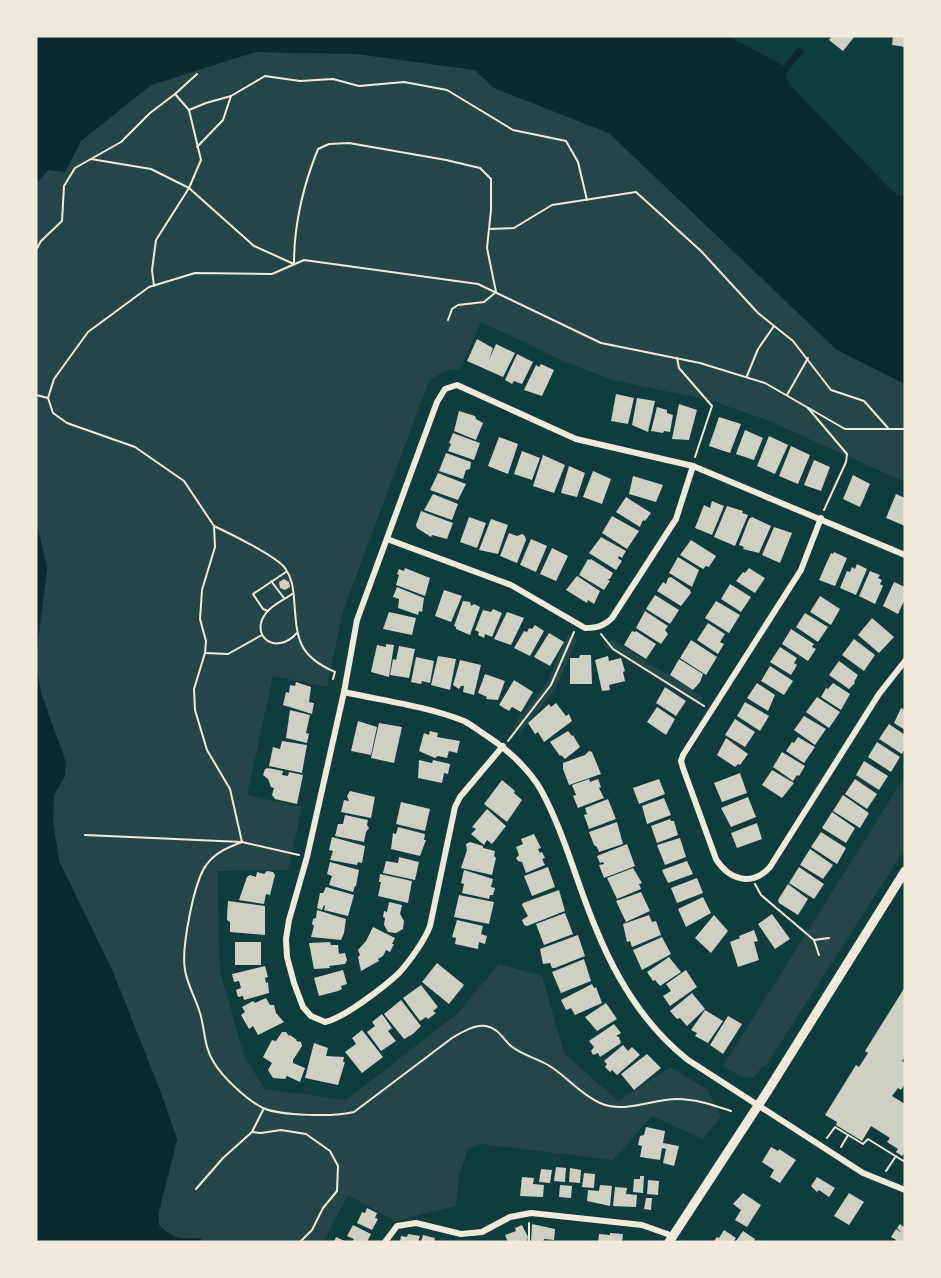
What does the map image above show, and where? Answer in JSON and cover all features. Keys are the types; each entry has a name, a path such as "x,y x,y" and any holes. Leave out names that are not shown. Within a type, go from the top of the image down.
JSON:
{"main road":[{"path":"671,1239 758,1106 905,871"}],"street":[{"path":"503,746 455,807 427,934 400,972 344,1015 325,1022 311,1016 303,1006 287,957 286,939 289,920 307,857 344,692 357,620 437,402 445,389 457,386 576,440 693,466 905,555"},
{"path":"387,538 511,585 585,628 597,628 605,625 612,618 676,519 693,466"},
{"path":"821,518 801,570 681,761 716,860 722,868 740,879 752,879 763,875 879,694 905,661"},
{"path":"344,692 430,710 465,722 508,750 540,789 597,931 618,976 668,1044 688,1060 863,1173 905,1190"},
{"path":"385,1242 397,1226 416,1223 461,1234 482,1232 510,1217 528,1214 642,1225 660,1230 671,1239"}],"path":[{"path":"36,249 40,241 62,220 64,186 75,168 121,142 150,113 196,74"},
{"path":"189,110 231,96 265,76 300,81 333,79 359,86 404,82 447,90 513,130 566,141 578,162 587,200"},
{"path":"154,286 152,270 156,240 189,188 201,160 189,110 175,94"},
{"path":"197,147 223,120 231,96"},
{"path":"294,264 294,238 306,180 318,149 329,144 349,143 480,168 491,179 487,248 496,292"},
{"path":"91,159 152,169 189,188 254,246 294,264"},
{"path":"489,229 514,228 552,205 636,192 701,251 758,313 793,341 831,390 864,401 889,429"},
{"path":"333,679 335,672 318,665 306,654 297,633 292,581 284,566 214,526 184,481 135,447 67,423 53,412 48,398 54,378 88,332 154,286 195,273 272,274 304,260 478,284 601,343 677,358 765,383 845,429 905,429"},
{"path":"448,320 452,309 458,305 484,302 496,292"},
{"path":"746,377 758,348 774,326"},
{"path":"677,358 679,368 712,406 693,466"},
{"path":"787,395 808,358"},
{"path":"36,395 48,398"},
{"path":"806,406 847,454 846,462 821,518"},
{"path":"214,526 215,547 202,590 200,619 206,640 205,653 194,689 195,710 207,750 230,789 242,842"},
{"path":"268,611 263,609 253,594 287,571"},
{"path":"271,582 285,599"},
{"path":"293,593 268,611 260,624 262,635 268,641 279,645 289,642 297,633"},
{"path":"503,746 551,685 578,624"},
{"path":"597,628 613,649 711,711"},
{"path":"205,653 228,654 262,635"},
{"path":"85,835 242,842 307,857"},
{"path":"242,842 216,855 200,876 183,953 185,972 201,1015 207,1047 213,1061 247,1097 264,1108 339,1116 354,1112 452,1038 466,1030 484,1026 498,1032 511,1046 547,1064 589,1098 602,1104 624,1107 676,1099 698,1100 731,1111"},
{"path":"752,879 760,895 814,939 819,955"},
{"path":"814,939 829,938"},
{"path":"196,1189 223,1158 252,1132 264,1108"},
{"path":"827,1138 835,1127 864,1144 868,1138 905,1162"},
{"path":"252,1132 281,1130 306,1134 330,1151 338,1167 337,1191 323,1209 312,1230 300,1242"},
{"path":"841,1147 848,1135"},
{"path":"886,1171 896,1156"},
{"path":"528,1214 529,1242"}],"shaded area":[{"path":"36,36 728,36 784,66 798,47 804,51 786,74 789,84 889,188 897,195 905,196 905,384 837,350 609,133 494,88 475,70 357,54 255,52 151,85 81,141 65,172 48,170 36,184"},
{"path":"255,52 357,54 475,70 494,88 609,133 837,350 905,384 905,482 767,420 709,400 616,381 565,362 481,322 460,369 446,370 429,381 343,611 327,687 273,676 247,795 302,807 288,870 217,871 220,971 244,1056 265,1089 346,1100 457,1014 499,964 542,976 564,1053 618,1101 671,1067 708,1090 721,1117 703,1139 652,1116 613,1160 482,1144 468,1149 459,1176 456,1206 395,1221 348,1195 323,1242 201,1242 200,1238 173,1236 159,1225 159,1211 177,1140 113,972 59,861 53,822 54,795 65,776 41,693 36,664 47,568 36,520 36,184 47,169 65,172 81,141 151,85"},
{"path":"36,520 47,568 36,651"},
{"path":"568,634 577,639 556,688 520,733 512,727 547,683"},
{"path":"613,640 703,697 698,705 603,645"},
{"path":"36,664 41,693 66,762 65,776 54,795 53,822 59,861 113,972 177,1140 159,1211 159,1225 174,1236 201,1238 201,1242 36,1242"},
{"path":"905,776 905,849 765,1067 763,1066 753,1078 743,1077 723,1066"}],"building":[{"path":"829,36 855,36 843,51 829,40 831,37"},
{"path":"893,36 905,36 905,47 892,45"},
{"path":"477,339 493,348 489,360 496,344 515,353 503,377 467,361"},
{"path":"517,354 533,362 522,384 514,381 512,384 505,380"},
{"path":"541,364 554,370 542,396 524,390 536,365 539,367"},
{"path":"616,394 634,398 628,424 611,421"},
{"path":"637,398 655,401 648,432 632,425"},
{"path":"679,404 697,410 689,440 672,439"},
{"path":"657,407 673,415 670,432 651,431"},
{"path":"459,411 475,416 483,423 476,440 454,431"},
{"path":"719,417 741,424 730,453 709,446"},
{"path":"745,430 763,438 754,460 736,454"},
{"path":"453,433 480,443 474,460 448,451"},
{"path":"769,436 788,445 775,474 757,466"},
{"path":"499,437 518,444 508,474 488,466"},
{"path":"791,446 810,455 798,484 779,476"},
{"path":"522,451 540,458 532,480 514,474"},
{"path":"446,453 471,462 470,469 466,470 463,479 439,471"},
{"path":"543,455 565,465 554,493 533,486"},
{"path":"814,460 830,467 821,491 804,485"},
{"path":"569,466 585,473 577,497 561,493"},
{"path":"593,471 611,479 602,504 583,497"},
{"path":"438,473 466,484 458,500 430,490"},
{"path":"853,475 870,484 860,507 843,499"},
{"path":"633,476 663,485 656,502 629,494"},
{"path":"433,494 458,504 452,520 424,510"},
{"path":"896,494 905,498 905,526 886,518"},
{"path":"626,497 651,513 645,521 643,520 640,527 616,512"},
{"path":"712,501 724,506 712,535 695,528 704,505 710,508"},
{"path":"727,506 748,515 735,546 714,537"},
{"path":"421,511 453,523 447,539 432,535 431,537 417,528"},
{"path":"612,516 639,531 627,549 602,533"},
{"path":"469,517 486,523 477,548 460,542"},
{"path":"752,517 771,526 759,553 743,549 744,547 739,545 749,519"},
{"path":"491,519 508,525 498,554 479,550"},
{"path":"774,527 792,533 780,563 762,555"},
{"path":"509,533 525,536 526,540 517,563 500,556"},
{"path":"601,537 626,551 622,558 619,556 618,558 622,561 616,570 589,553"},
{"path":"531,539 547,546 536,572 520,565"},
{"path":"691,540 716,556 709,567 706,566 703,569 680,555"},
{"path":"552,548 568,556 556,581 540,574"},
{"path":"834,552 847,558 835,586 819,580 831,553"},
{"path":"678,557 699,570 692,587 669,573"},
{"path":"588,559 613,573 610,579 607,579 610,581 604,590 579,575"},
{"path":"857,564 867,569 856,595 840,588 847,571 850,572 852,567 855,569"},
{"path":"405,568 430,578 425,596 396,585 399,569 404,571"},
{"path":"749,568 765,578 755,593 736,581"},
{"path":"870,571 880,575 878,578 882,580 880,584 883,586 875,604 859,596"},
{"path":"577,576 600,591 594,604 588,600 587,603 566,590"},
{"path":"671,577 690,590 691,593 681,606 657,591 663,582 666,584 668,578"},
{"path":"284,579 289,582 290,587 285,590 280,588 279,582"},
{"path":"894,582 905,587 905,599 898,614 883,606"},
{"path":"730,584 751,597 741,612 721,599"},
{"path":"397,587 424,598 422,612 419,611 418,615 398,608 399,599 393,597"},
{"path":"444,590 462,596 451,622 435,616"},
{"path":"655,595 679,610 670,624 646,609"},
{"path":"820,596 840,609 831,625 810,612"},
{"path":"463,601 470,602 471,606 474,604 480,607 470,635 454,626"},
{"path":"716,601 740,615 729,633 705,618"},
{"path":"493,609 502,613 492,637 485,634 484,638 475,630 483,610 491,612"},
{"path":"645,611 668,626 665,630 668,634 661,644 636,628"},
{"path":"389,612 416,618 412,635 383,629"},
{"path":"507,612 524,618 511,645 494,639"},
{"path":"805,613 828,627 818,642 796,627"},
{"path":"872,618 894,637 879,653 858,635"},
{"path":"708,623 725,634 720,642 724,644 718,654 697,640"},
{"path":"535,625 544,631 530,656 514,648 524,631 527,632"},
{"path":"791,629 814,644 812,647 816,649 808,661 782,644"},
{"path":"632,631 636,631 656,644 646,659 624,645"},
{"path":"549,633 564,642 550,666 534,657"},
{"path":"854,639 875,655 864,671 842,655"},
{"path":"691,640 717,657 706,675 680,658"},
{"path":"386,644 394,645 389,677 371,672 377,645 386,647"},
{"path":"399,646 415,649 409,678 390,675 393,659 396,660"},
{"path":"780,647 797,658 794,663 797,665 791,675 770,662"},
{"path":"580,655 591,655 592,684 570,684 570,658 579,658"},
{"path":"438,656 456,659 450,690 431,685"},
{"path":"608,656 609,661 621,658 625,681 609,685 610,690 602,691 595,660"},
{"path":"416,657 434,661 430,683 411,682"},
{"path":"679,659 703,674 693,690 670,675"},
{"path":"460,660 481,665 474,695 463,692 464,686 459,689 453,685"},
{"path":"839,661 858,675 855,683 849,689 829,675"},
{"path":"770,666 793,681 784,695 761,681"},
{"path":"485,674 505,681 498,700 486,699 487,697 478,693"},
{"path":"514,680 533,692 521,712 512,707 509,711 499,705"},
{"path":"296,682 311,687 309,702 314,703 312,714 283,705 286,692 289,693 290,685 295,686"},
{"path":"757,683 775,695 768,711 747,698"},
{"path":"833,683 850,694 841,710 821,697 826,688 828,689"},
{"path":"665,687 686,701 676,716 656,703"},
{"path":"817,697 840,712 829,728 806,712"},
{"path":"745,702 769,716 760,731 737,716"},
{"path":"556,703 566,716 569,714 572,721 544,742 538,732 535,734 528,723 549,704 551,707"},
{"path":"657,707 675,719 666,735 647,722"},
{"path":"901,708 905,710 905,730 894,723"},
{"path":"290,710 310,715 306,733 309,734 307,743 286,738"},
{"path":"804,716 826,729 815,745 794,730"},
{"path":"735,719 755,732 745,747 725,735"},
{"path":"358,721 377,727 371,755 351,751"},
{"path":"379,723 402,727 394,763 371,758"},
{"path":"889,724 905,735 905,748 902,754 879,739"},
{"path":"430,731 438,733 437,737 460,741 457,753 449,751 447,758 438,756 435,758 419,751 424,733 429,735"},
{"path":"568,731 580,747 565,759 550,742"},
{"path":"798,737 815,747 804,763 786,751"},
{"path":"726,738 748,754 740,765 735,767 717,755"},
{"path":"282,741 307,745 302,773 269,766 273,747 280,749"},
{"path":"877,742 900,757 891,772 868,757"},
{"path":"589,751 592,752 601,774 569,785 563,763 585,755"},
{"path":"782,752 805,766 793,781 773,767"},
{"path":"419,760 450,764 448,774 444,773 442,783 418,778"},
{"path":"864,761 888,776 879,790 856,775"},
{"path":"265,769 283,771 282,775 288,776 289,772 303,775 297,804 275,799 272,795 274,788 263,775"},
{"path":"772,770 794,783 782,798 762,785"},
{"path":"740,773 747,793 722,802 714,783"},
{"path":"589,779 590,782 598,779 604,798 578,808 573,796 576,795 572,785"},
{"path":"659,779 665,794 639,804 633,788"},
{"path":"855,779 877,794 867,809 845,794"},
{"path":"502,780 522,800 507,822 484,804"},
{"path":"350,791 375,797 371,818 341,812 344,800 349,801 347,796"},
{"path":"843,795 869,813 860,828 833,811"},
{"path":"748,797 756,817 731,827 721,808"},
{"path":"664,798 671,815 647,824 642,806"},
{"path":"608,799 616,819 589,829 584,815 587,814 585,808"},
{"path":"401,802 430,809 425,831 396,824"},
{"path":"487,809 506,826 492,844 487,840 484,845 471,834 476,829 472,827"},
{"path":"832,812 855,828 846,843 822,828"},
{"path":"345,815 368,820 369,828 364,842 335,836 338,824 343,824"},
{"path":"670,819 674,821 678,835 657,843 651,826"},
{"path":"617,822 623,844 599,852 589,832"},
{"path":"757,823 762,839 737,848 731,833"},
{"path":"398,827 425,834 424,840 426,840 420,856 391,849 393,833 396,834"},
{"path":"821,832 846,848 837,864 811,847"},
{"path":"534,834 541,848 538,849 545,858 542,859 545,865 526,873 522,862 516,858 519,855 516,847 523,844 521,839"},
{"path":"332,837 365,846 362,863 358,862 357,865 330,860 333,851 329,850"},
{"path":"680,838 686,857 665,865 657,845"},
{"path":"470,842 495,851 496,858 492,875 461,868 467,850 466,844"},
{"path":"627,844 635,866 604,878 599,865 604,864 600,863 597,856"},
{"path":"810,849 833,865 823,879 800,865"},
{"path":"399,857 419,862 415,880 383,873 386,861 398,863"},
{"path":"687,861 693,874 668,883 662,870"},
{"path":"330,862 359,870 353,892 329,885 332,876 327,874"},
{"path":"548,867 555,887 532,896 524,876"},
{"path":"799,867 824,884 814,899 789,883"},
{"path":"633,868 642,883 639,884 641,889 617,899 607,878"},
{"path":"464,870 493,879 491,887 495,888 489,899 462,893 464,884 461,883"},
{"path":"267,871 275,875 270,895 266,894 264,904 239,900 247,877 250,875 256,877 257,872 264,874"},
{"path":"380,874 412,881 408,903 378,896"},
{"path":"697,878 703,893 677,903 671,888"},
{"path":"788,884 808,899 798,915 778,900"},
{"path":"326,887 354,895 348,916 324,910 324,905 322,910 317,908 320,893 323,893"},
{"path":"559,890 565,911 527,926 524,925 522,920 528,916 523,903"},
{"path":"641,892 650,911 626,922 616,901"},
{"path":"459,895 494,902 489,924 454,917"},
{"path":"703,897 711,913 686,927 678,909"},
{"path":"228,901 265,906 265,935 230,932 230,922 227,920"},
{"path":"389,902 402,905 400,914 404,921 403,929 396,933 388,932 384,925 384,911 387,912"},
{"path":"317,910 346,919 341,940 311,937 313,919 316,918"},
{"path":"565,913 573,934 544,945 536,924"},
{"path":"772,914 790,939 775,949 758,924"},
{"path":"649,915 652,922 656,921 661,935 632,947 630,941 627,942 623,924"},
{"path":"714,915 728,931 711,953 695,938"},
{"path":"457,920 483,926 481,934 487,936 485,944 479,942 478,949 455,944 456,938 452,937"},
{"path":"373,927 395,938 392,944 394,944 390,952 386,950 378,959 379,961 361,971 358,950"},
{"path":"754,930 758,941 754,942 759,960 738,967 730,942"},
{"path":"578,935 585,956 555,968 552,968 550,963 543,964 540,949"},
{"path":"662,937 671,954 642,970 633,950"},
{"path":"235,942 261,942 261,965 235,965"},
{"path":"330,942 331,945 338,945 339,954 345,953 347,960 345,964 314,969 309,943"},
{"path":"669,957 681,972 660,986 647,972"},
{"path":"584,959 591,981 561,993 552,972"},
{"path":"437,963 464,985 449,1004 422,982"},
{"path":"265,966 269,993 244,1000 243,996 238,997 236,990 241,988 239,981 234,982 232,974"},
{"path":"343,970 347,984 341,986 342,989 338,991 319,996 314,978"},
{"path":"686,970 697,987 670,1006 663,996 671,991 666,984"},
{"path":"592,984 594,988 596,987 602,1003 575,1015 571,1008 566,1010 561,1000"},
{"path":"421,985 438,1007 433,1011 436,1013 420,1021 403,998"},
{"path":"905,987 905,1056 902,1061 905,1063 905,1084 901,1090 898,1088 892,1096 905,1104 905,1152 902,1156 896,1152 898,1149 887,1142 890,1138 871,1126 862,1141 836,1125 837,1122 825,1115 856,1065 859,1067 868,1053 865,1051"},
{"path":"692,993 705,1009 687,1026 670,1011"},
{"path":"266,998 270,1005 274,1005 276,1013 284,1022 258,1035 253,1026 249,1029 241,1015 245,1012 242,1007"},
{"path":"401,1000 421,1026 404,1039 384,1014"},
{"path":"606,1003 617,1019 597,1031 585,1017"},
{"path":"705,1010 723,1021 708,1043 695,1036 697,1033 691,1030"},
{"path":"382,1014 392,1028 388,1031 396,1041 381,1051 367,1032 375,1026 372,1022"},
{"path":"728,1016 742,1024 723,1054 710,1045"},
{"path":"614,1024 621,1033 616,1036 619,1037 621,1043 600,1057 598,1053 593,1055 591,1051 594,1047 589,1041"},
{"path":"362,1030 383,1057 362,1073 345,1052 356,1044 352,1038"},
{"path":"282,1032 286,1032 296,1041 301,1042 302,1046 293,1060 293,1063 305,1068 300,1082 287,1076 285,1079 273,1078 268,1070 272,1063 263,1057 272,1040 276,1041"},
{"path":"314,1043 328,1048 326,1056 344,1057 343,1062 345,1062 338,1085 305,1078"},
{"path":"623,1045 628,1051 632,1047 640,1055 617,1075 605,1067 607,1064 604,1061"},
{"path":"647,1054 661,1068 634,1090 621,1074"},
{"path":"646,1127 665,1131 663,1143 679,1146 674,1166 663,1163 666,1149 662,1148 660,1160 640,1157 642,1146 638,1145 640,1136 644,1135"},
{"path":"771,1147 778,1151 779,1149 796,1160 780,1183 770,1177 774,1170 762,1162"},
{"path":"556,1167 566,1168 565,1182 554,1181"},
{"path":"570,1168 581,1170 580,1183 569,1182"},
{"path":"541,1169 552,1170 550,1183 539,1182"},
{"path":"584,1173 595,1174 594,1188 582,1187"},
{"path":"640,1176 644,1176 643,1193 633,1192 634,1179 640,1179"},
{"path":"522,1177 534,1178 533,1184 544,1185 543,1197 520,1196"},
{"path":"817,1177 835,1188 829,1197 819,1190 817,1192 811,1186"},
{"path":"648,1180 659,1181 658,1195 647,1194"},
{"path":"560,1185 572,1186 571,1198 559,1197"},
{"path":"600,1185 612,1186 610,1206 587,1201 588,1190 599,1191"},
{"path":"615,1187 627,1188 626,1194 637,1195 636,1207 613,1206"},
{"path":"743,1193 761,1205 747,1227 735,1220 741,1210 733,1204"},
{"path":"849,1193 864,1202 849,1225 834,1216"},
{"path":"646,1198 652,1198 651,1210 644,1209"},
{"path":"367,1208 377,1213 375,1218 378,1219 372,1230 357,1223 362,1212 365,1213"},
{"path":"532,1224 555,1229 554,1240 544,1239 543,1242 531,1242"},
{"path":"900,1224 905,1228 905,1242 894,1242 896,1240 891,1237 896,1229 902,1233 897,1228"},
{"path":"353,1225 371,1234 367,1242 352,1242 354,1239 347,1236"},
{"path":"522,1225 528,1237 527,1242 508,1242 505,1235 516,1231 515,1228"},
{"path":"724,1230 736,1238 733,1242 713,1242 717,1237 719,1238"},
{"path":"743,1231 755,1239 753,1242 736,1241"},
{"path":"610,1233 623,1234 622,1242 598,1242 599,1234 610,1235"},
{"path":"408,1234 420,1236 418,1242 400,1242 401,1236 407,1237"},
{"path":"423,1235 435,1238 434,1242 421,1242"},
{"path":"336,1237 347,1242 334,1242"}]}
